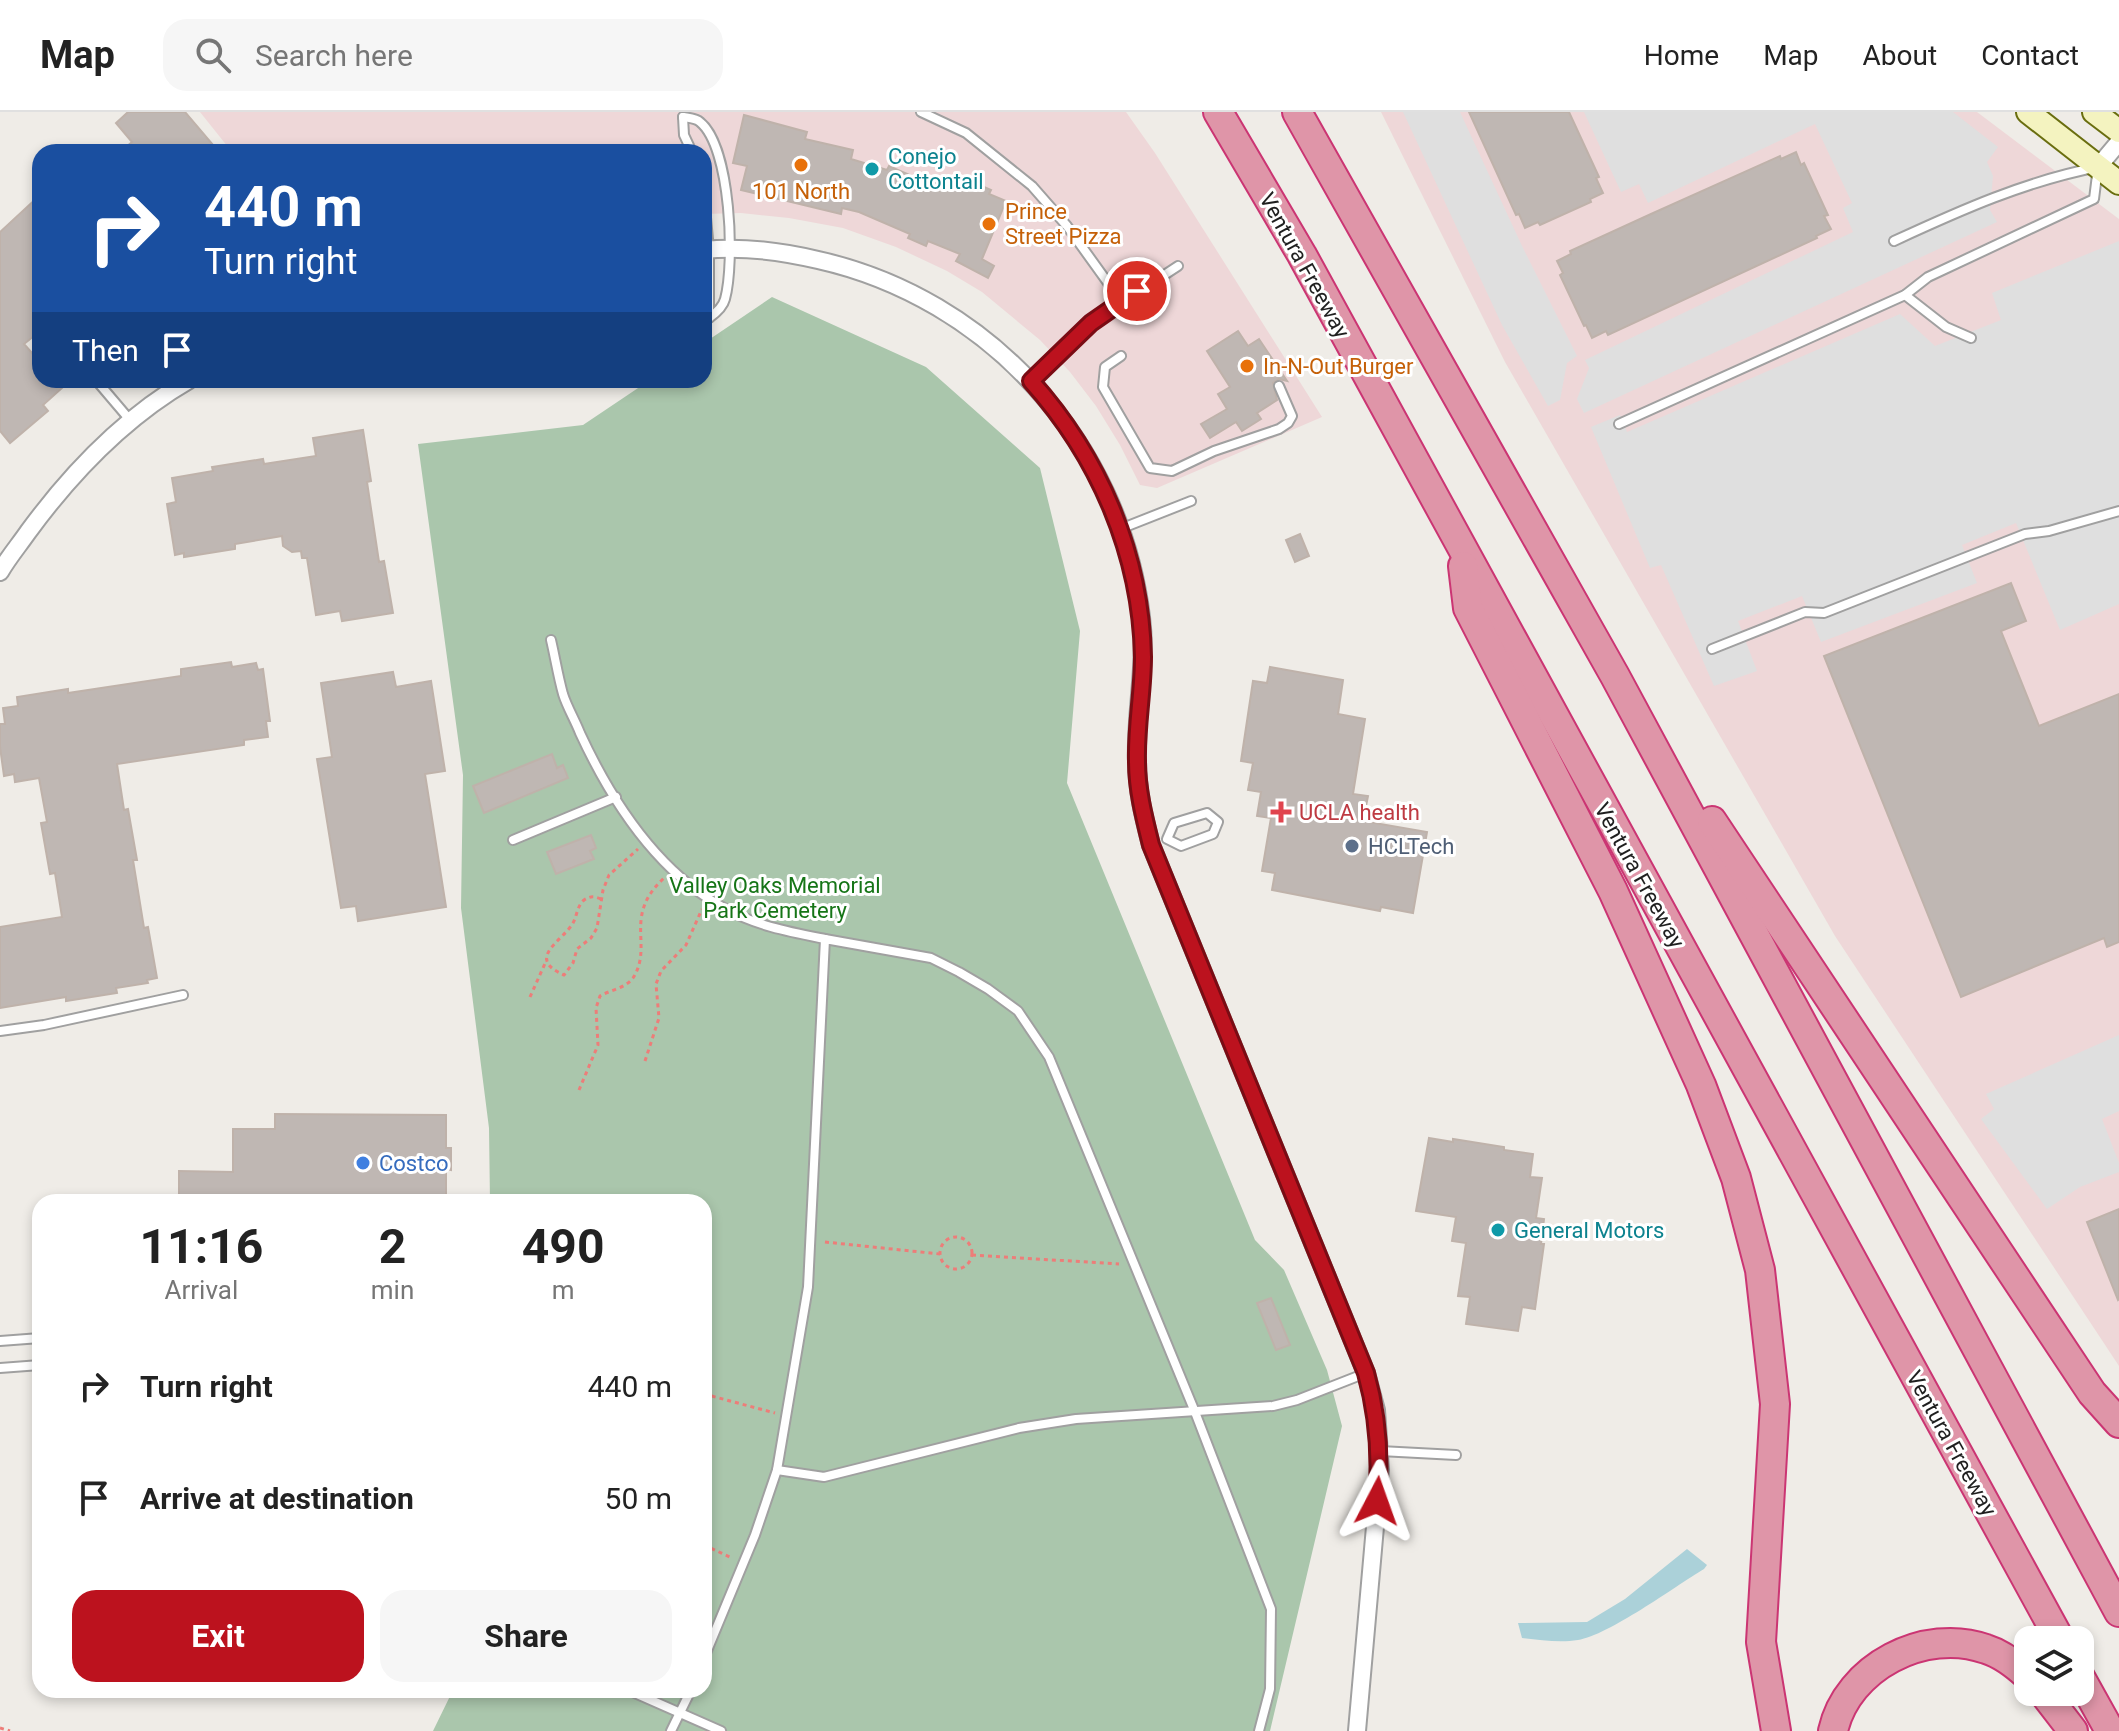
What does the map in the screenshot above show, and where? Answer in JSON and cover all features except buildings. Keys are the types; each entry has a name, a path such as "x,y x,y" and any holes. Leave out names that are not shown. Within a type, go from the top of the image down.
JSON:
{"highway":[{"name":"Ventura Freeway","path":"1218,112 1302,255 2052,1626"},
{"path":"1297,112 1615,676 2118,1610"},
{"path":"1461,549 1468,608 1613,891 1701,1085 1736,1178 1760,1270 1775,1404 1761,1642 1776,1731"},
{"path":"1615,676 2084,1381 2119,1423"},
{"path":"1833,1731 1835,1719 1851,1691 1891,1657 1915,1647 1943,1643 1986,1649 2014,1663"},
{"path":"2094,1702 2110,1731"},
{"path":"2054,1706 2073,1731"}],"main road":[{"path":"2028,112 2119,183"},
{"path":"2094,112 2119,131"}],"street":[{"path":"2098,167 2119,142"},
{"path":"712,250 729,248 790,254 837,264 887,280 936,305 1009,358 1064,419 1086,454 1120,529 1142,618 1143,661 1137,761 1141,805 1159,842 1366,1373 1376,1410 1380,1451 1357,1731"},
{"path":"0,572 50,503 130,420 177,388"}],"lane":[{"path":"921,112 966,133 1032,186 1067,226 1121,301"},
{"path":"688,144 684,135 686,114 698,120 708,131 727,188 729,248 725,300 712,315"},
{"path":"1619,424 1905,295 1928,277 2094,199 2098,167 2064,174 1979,202 1894,241"},
{"path":"1031,381 1091,323 1178,266"},
{"path":"1905,295 1946,327 1971,338"},
{"path":"1121,356 1105,367 1103,387 1150,468 1172,471 1214,451 1279,429 1292,416 1279,386"},
{"path":"103,388 130,420"},
{"path":"1120,529 1191,501"},
{"path":"1712,649 1805,612 1824,613 2025,534 2049,531 2119,511"},
{"path":"551,640 563,695 592,758 647,841 673,870 708,898 762,926 931,958 988,989 1018,1011 1049,1057 1195,1412 1271,1609 1270,1689 1259,1731"},
{"path":"513,840 616,797"},
{"path":"1207,813 1219,821 1213,834 1181,846 1159,842 1174,823 1207,813"},
{"path":"712,1639 777,1470 808,1287 825,939"},
{"path":"0,1031 44,1025 183,995"},
{"path":"0,1341 32,1339"},
{"path":"0,1368 32,1366"},
{"path":"777,1470 824,1477 1019,1428 1076,1419 1273,1406 1366,1373"},
{"path":"1380,1451 1456,1455"},
{"path":"646,1698 721,1731"},
{"path":"671,1731 688,1698"}],"path":[{"path":"547,959 549,966 564,975 573,963 577,949 591,938 597,928 601,899 609,875 647,841"},
{"path":"579,1090 598,1045 596,1008 600,996 624,986 633,978 638,965 639,923 644,904 656,885 673,870"},
{"path":"530,997 550,946 572,925 579,905 586,898 601,899"},
{"path":"645,1061 659,1018 656,984 661,971 686,945 708,898"},
{"path":"957,1237 970,1245 972,1255 968,1264 953,1269 944,1263 940,1254 947,1240 957,1237"},
{"path":"810,1240 940,1254"},
{"path":"972,1255 1135,1265"},
{"path":"712,1396 786,1416"},
{"path":"712,1549 743,1563"},
{"path":"0,1728 10,1731"}],"shaded area":[{"path":"200,112 1126,112 1322,417 1157,488 1140,485 1096,406 1070,372 1040,340 982,292 896,247 843,228 789,218 712,214 712,144 226,144"},
{"path":"1381,112 1977,112 2119,219 2119,1366 1835,936 1505,362"},
{"path":"1403,112 1460,112 1577,356 1567,363 1560,400 1548,406 1502,325"},
{"path":"1584,112 1953,112 1998,147 1987,162 1993,176 1990,210 1997,222 1584,413 1577,399 1589,368 1585,360 1853,232 1843,208 1852,203 1815,124 1648,203 1639,184 1621,192"},
{"path":"2119,241 2119,604 2060,630 2016,523 1962,545 1977,583 1821,642 1802,596 1738,621 1757,671 1714,686 1661,565 1650,568 1591,427 1620,415 1627,432 1900,314 1935,346 2001,320 1992,293"},
{"path":"2119,1035 2119,1111 2102,1119 2119,1163 2119,1172 2080,1187 2047,1209 1981,1119 1994,1109 1986,1094"}],"green space":[{"name":"Valley Oaks Memorial Park Cemetery","path":"772,297 926,367 1040,468 1080,631 1067,783 1255,1240 1284,1270 1327,1370 1342,1426 1270,1731 433,1731 449,1698 712,1698 712,1194 490,1194 489,1128 461,908 463,775 418,444 583,425 638,388 712,388 712,338"}],"water":[{"path":"1687,1549 1707,1565 1704,1569 1607,1629 1571,1641 1522,1638 1518,1623 1587,1622 1625,1599"}],"place":[{"name":"101 North","path":"801,165"},
{"name":"Conejo Cottontail","path":"872,169"},
{"name":"Prince Street Pizza","path":"989,224"},
{"name":"In-N-Out Burger","path":"1247,366"},
{"name":"UCLA health","path":"1281,812"},
{"name":"HCLTech","path":"1352,846"},
{"name":"Costco","path":"363,1163"},
{"name":"General Motors","path":"1498,1230"}],"route":[{"path":"1137,291 1091,323 1031,381 1064,419 1086,454 1120,529 1142,618 1143,661 1137,761 1141,805 1151,845 1366,1373 1376,1410 1380,1451 1377,1501"}]}
